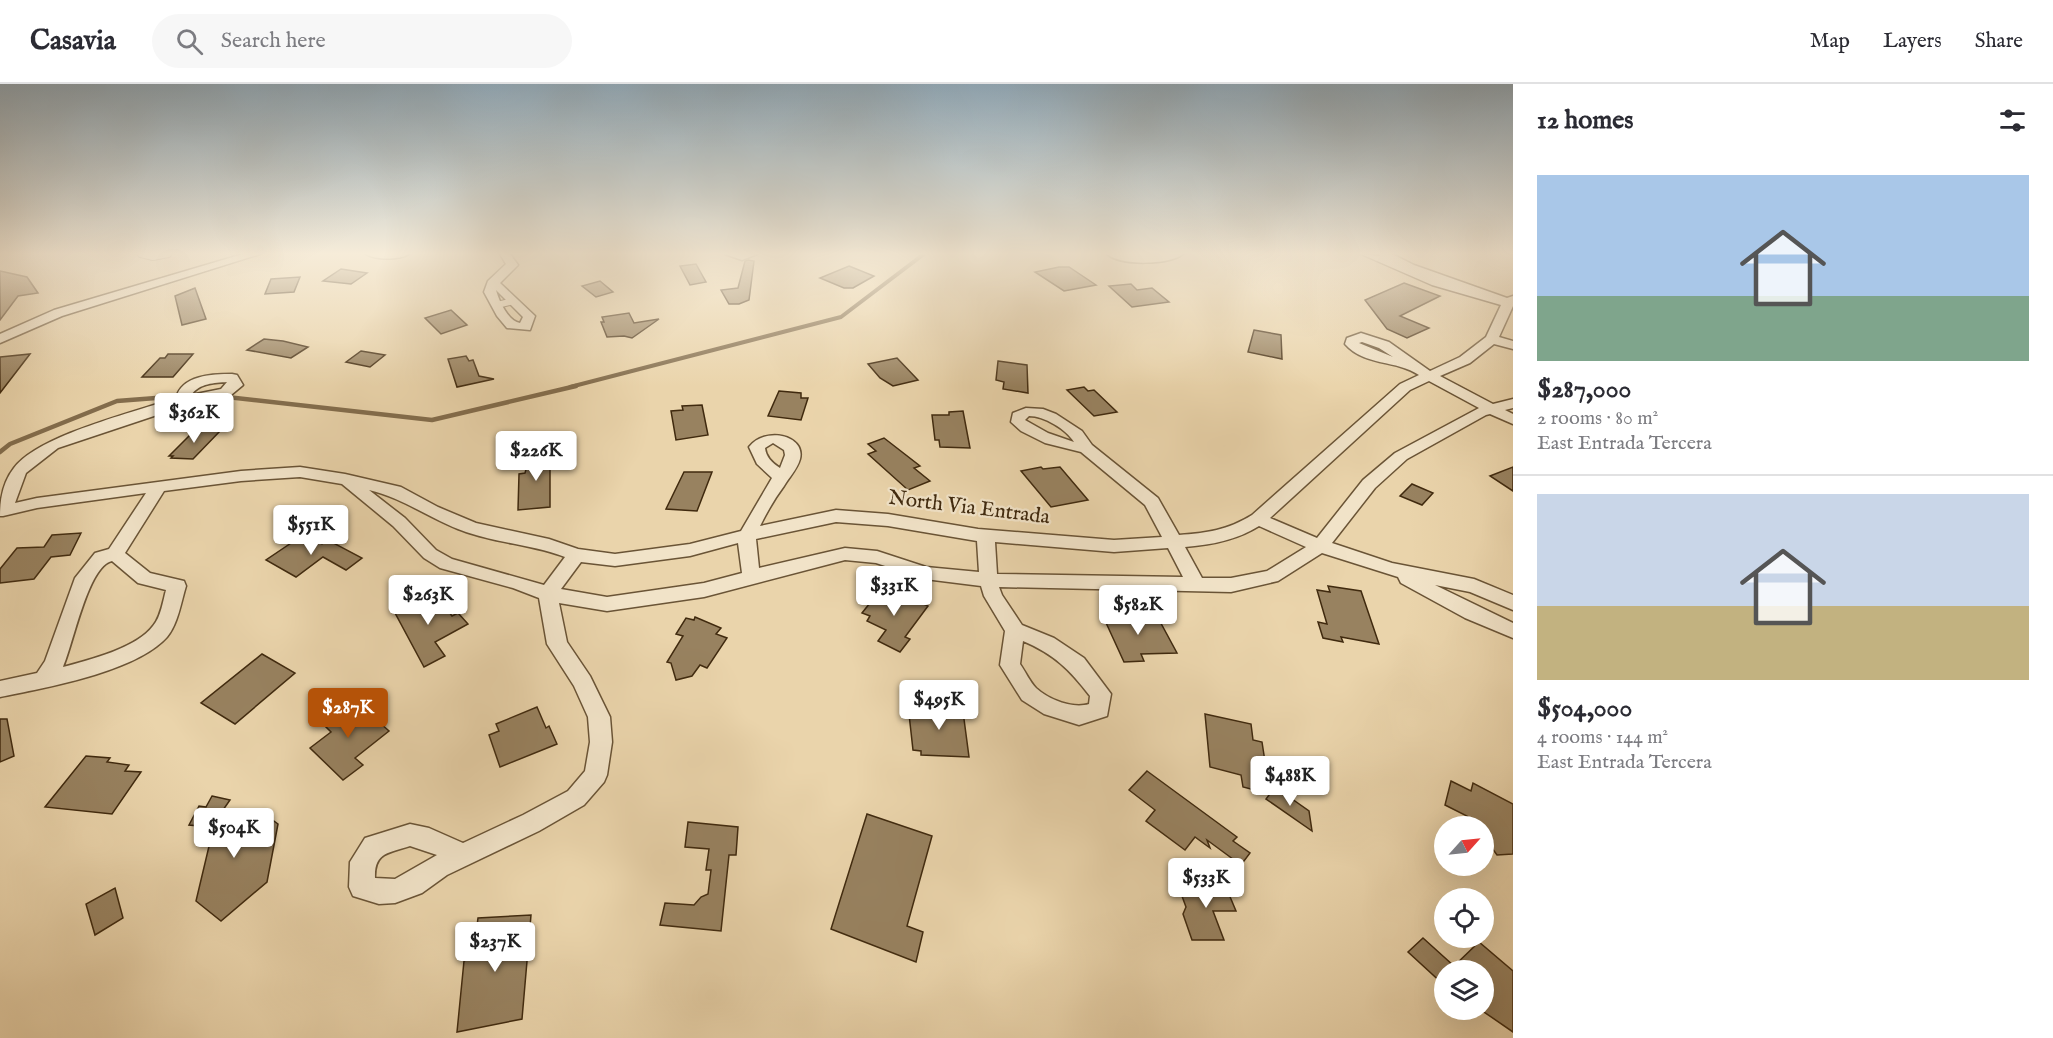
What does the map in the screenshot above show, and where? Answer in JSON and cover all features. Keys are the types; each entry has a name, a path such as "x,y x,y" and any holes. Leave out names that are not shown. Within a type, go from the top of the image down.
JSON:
{"street":[{"path":"0,330 49,309 85,299"},
{"path":"0,339 58,313 101,299"},
{"path":"494,299 511,325 525,327 530,316 512,299"},
{"path":"1488,299 1512,302"},
{"name":"North Via Entrada","path":"1,512 37,503 241,476 300,472 345,479 395,491 432,511 472,528 549,545 576,555 615,560 690,550 836,516 888,520 986,536 1114,546 1210,539 1242,529 1258,519 1405,387 1465,360 1492,339 1512,302"},
{"path":"1492,339 1513,345"},
{"path":"1409,364 1513,420"},
{"path":"1,512 19,472 37,455 70,438 183,401"},
{"name":"North Via Entrada","path":"345,479 399,522 430,554 446,564 518,583 548,594 607,604 704,590 845,554 877,557 925,573 988,580 1231,585 1272,576 1320,546 1369,484 1401,456 1464,420 1513,403"},
{"path":"1086,448 1152,502 1196,584"},
{"path":"752,577 748,536 783,477"},
{"path":"44,679 54,664 84,578 102,557 115,554 158,487"},
{"path":"1258,519 1320,546 1390,568 1474,586 1513,603"},
{"path":"986,536 988,580 993,596 1015,630 1047,643 1077,664 1101,694 1099,710 1079,716 1052,708 1029,694 1010,665 1015,630"},
{"path":"0,689 108,661 139,647 161,632 177,586 144,578 115,554"},
{"path":"463,855 531,823 576,798 596,775 601,742 599,717 584,682 557,644 548,594 576,555"},
{"path":"1390,568 1472,613 1513,631"}],"lane":[{"path":"497,305 514,301"}],"building":[{"path":"0,299 16,299 0,320"},
{"path":"176,299 199,299 206,319 182,325"},
{"path":"726,299 749,299 739,304 729,304"},
{"path":"1123,299 1165,299 1169,302 1132,307"},
{"path":"1435,299 1400,316 1429,328 1407,338 1387,329 1365,300"},
{"path":"451,310 467,325 441,334 425,318"},
{"path":"629,313 634,323 659,319 632,338 607,337 601,322 604,322 602,317"},
{"path":"1254,330 1281,335 1282,359 1248,352"},
{"path":"264,339 308,347 291,358 247,350"},
{"path":"361,351 385,355 370,367 346,362"},
{"path":"30,354 0,393 0,357"},
{"path":"168,354 193,354 173,377 142,377 160,358 165,358"},
{"path":"466,356 469,361 473,360 479,376 494,379 457,387 448,359"},
{"path":"897,358 918,380 893,386 880,378 868,364"},
{"path":"998,361 1027,365 1028,393 1003,389 1004,382 996,380"},
{"path":"1084,387 1088,391 1094,390 1117,412 1094,416 1067,390"},
{"path":"779,391 801,393 801,398 808,398 801,420 768,416"},
{"path":"702,405 708,435 676,440 671,411 683,410 682,406"},
{"path":"963,411 970,448 940,447 939,440 935,440 932,415 949,415 949,412"},
{"path":"195,430 221,430 193,459 171,458 173,456 169,456"},
{"path":"884,438 920,466 914,468 930,481 908,490 868,454 876,451 868,444"},
{"path":"550,449 550,507 518,510 519,474 525,473 531,451"},
{"path":"1041,467 1043,469 1060,467 1088,500 1051,507 1021,471"},
{"path":"1513,467 1513,491 1490,476"},
{"path":"684,472 712,472 697,511 666,509"},
{"path":"1412,484 1433,493 1422,505 1400,496"},
{"path":"81,533 70,555 51,557 34,579 0,583 0,569 17,548 44,547 52,535"},
{"path":"303,535 322,544 328,540 362,558 346,570 323,557 296,577 266,560"},
{"path":"1328,586 1361,591 1379,644 1341,637 1343,642 1323,638 1318,622 1327,624 1317,590 1330,592"},
{"path":"882,588 891,592 893,590 928,606 905,637 910,639 900,652 878,641 886,630 867,621 870,616 862,613"},
{"path":"435,593 452,616 458,613 468,624 435,642 445,656 424,667 394,611"},
{"path":"1143,613 1144,616 1157,616 1177,653 1141,654 1144,661 1124,662 1102,614"},
{"path":"695,617 721,628 716,634 727,638 707,668 700,665 692,676 676,680 671,663 667,662 683,636 676,634 686,618 694,620"},
{"path":"262,654 295,673 235,724 201,703"},
{"path":"355,701 389,731 355,758 363,765 343,780 310,748 331,732 323,724"},
{"path":"948,704 962,704 969,757 921,755 921,751 913,750 908,705 949,708"},
{"path":"537,707 546,728 549,726 557,744 500,767 489,735 499,731 496,724"},
{"path":"1205,714 1251,724 1253,740 1262,742 1270,794 1243,787 1241,775 1210,767"},
{"path":"0,719 7,719 14,756 0,762"},
{"path":"86,756 110,758 107,762 129,765 125,771 141,772 112,814 45,807"},
{"path":"1147,771 1237,837 1233,841 1250,853 1241,865 1207,840 1210,848 1195,837 1185,850 1146,821 1155,810 1129,790"},
{"path":"1451,781 1471,791 1473,783 1513,804 1513,854 1497,855 1494,851 1494,816 1467,816 1445,805"},
{"path":"1275,787 1309,811 1312,831 1266,799"},
{"path":"212,796 230,800 216,820 238,832 260,811 278,824 267,882 221,921 196,901 215,821 211,827 189,825 199,806 206,807"},
{"path":"867,814 932,836 907,926 923,932 916,962 831,929"},
{"path":"688,822 738,827 736,855 729,855 721,931 660,925 665,903 694,905 701,897 708,894 711,870 706,870 709,849 685,847"},
{"path":"1198,880 1223,880 1236,911 1213,911 1224,940 1192,940 1183,914 1186,907 1179,888 1201,888"},
{"path":"115,888 123,918 95,935 86,904"},
{"path":"531,915 522,1019 457,1032 464,961 473,957 478,918"},
{"path":"1423,938 1447,960 1434,960 1434,976 1408,952"},
{"path":"1473,948 1486,948 1513,971 1513,1032 1494,1019 1494,960 1460,960"}],"waterway":[{"path":"570,387 841,317 865,299"},
{"path":"218,396 432,420 576,386"},
{"path":"0,452 10,444 117,401 182,396"}]}
